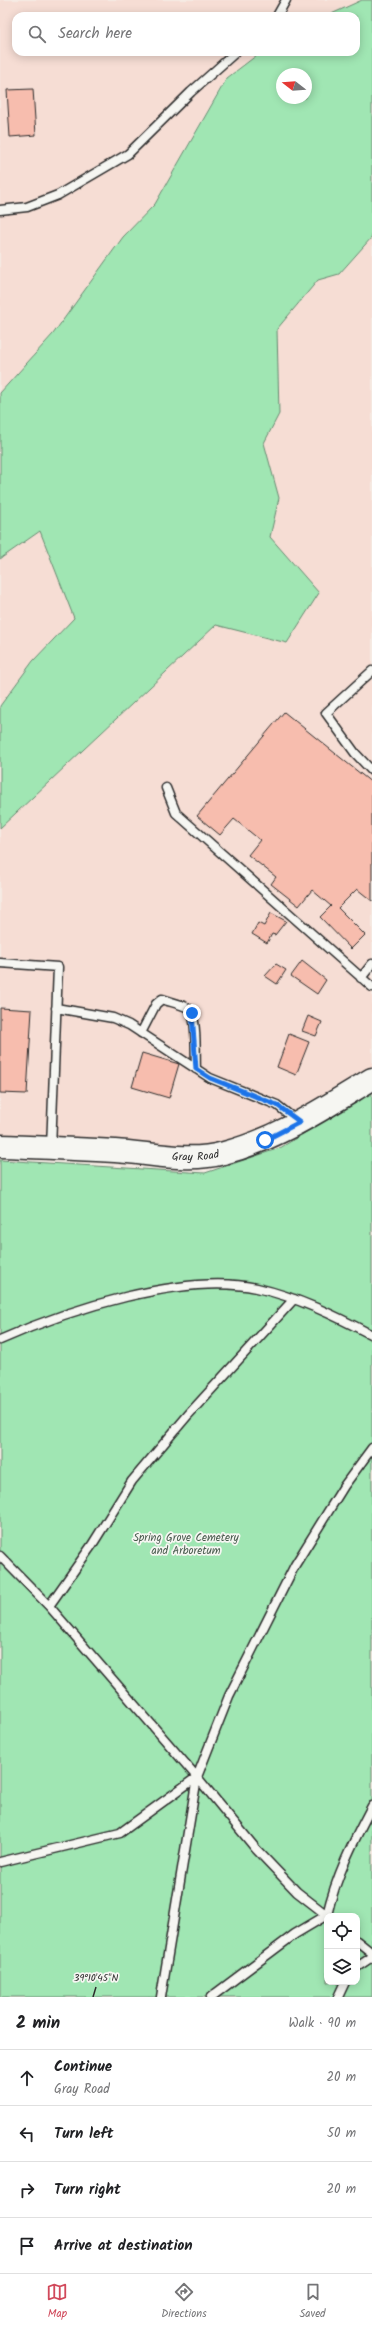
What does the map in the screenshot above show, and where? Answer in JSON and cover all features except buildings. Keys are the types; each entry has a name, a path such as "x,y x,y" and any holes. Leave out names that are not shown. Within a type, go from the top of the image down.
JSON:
{"street":[{"name":"Gray Road","path":"0,1146 202,1157 223,1154 265,1140 300,1122 372,1079"}],"lane":[{"path":"279,12 286,0"},
{"path":"0,210 27,207 58,195 128,154 191,92 232,56"},
{"path":"372,671 326,713 355,753 372,772"},
{"path":"166,788 176,813 372,987"},
{"path":"0,963 58,967 51,1148"},
{"path":"361,978 372,964"},
{"path":"142,1033 156,1004 162,999 189,1009 192,1013 195,1029 196,1069"},
{"path":"56,1008 114,1018 142,1033 210,1078 277,1105 300,1122"},
{"path":"0,1340 26,1329 104,1303 178,1287 222,1285 257,1288 294,1299 372,1335"},
{"path":"49,1606 92,1545 132,1481 188,1415 294,1299"},
{"path":"161,1997 197,1777 229,1696 295,1565 344,1486 372,1448"},
{"path":"0,1556 49,1606 197,1777 256,1850 297,1892 324,1914"},
{"path":"0,1862 120,1833 197,1777"},
{"path":"328,1913 332,1894 348,1851 372,1806"},
{"path":"211,1997 295,1934 324,1918"},
{"path":"360,1944 372,1953"},
{"path":"360,1966 372,1957"},
{"path":"338,1997 344,1985"}],"shaded area":[{"path":"0,0 362,0 336,12 12,12 12,56 256,56 226,78 155,204 123,237 53,334 0,393"},
{"path":"372,237 372,1079 223,1154 0,1146 0,828 216,625 287,643 318,593 270,537 279,498 264,443 279,414 277,329 318,280 339,274"},
{"path":"40,531 75,618 33,661 0,706 0,559"}],"green space":[{"path":"362,0 372,0 372,237 339,274 318,280 277,329 279,414 264,443 279,498 270,537 319,593 287,643 216,625 0,828 0,706 33,661 74,618 40,531 0,559 0,393 53,334 123,237 155,204 227,78 256,56 360,56 360,12 336,12"},
{"name":"Spring Grove Cemetery and Arboretum","path":"372,1092 372,1997 0,1997 0,1160 205,1173 280,1148"}],"route":[{"path":"192,1013 195,1029 196,1069 210,1078 261,1097 281,1107 300,1122 265,1140"}]}
